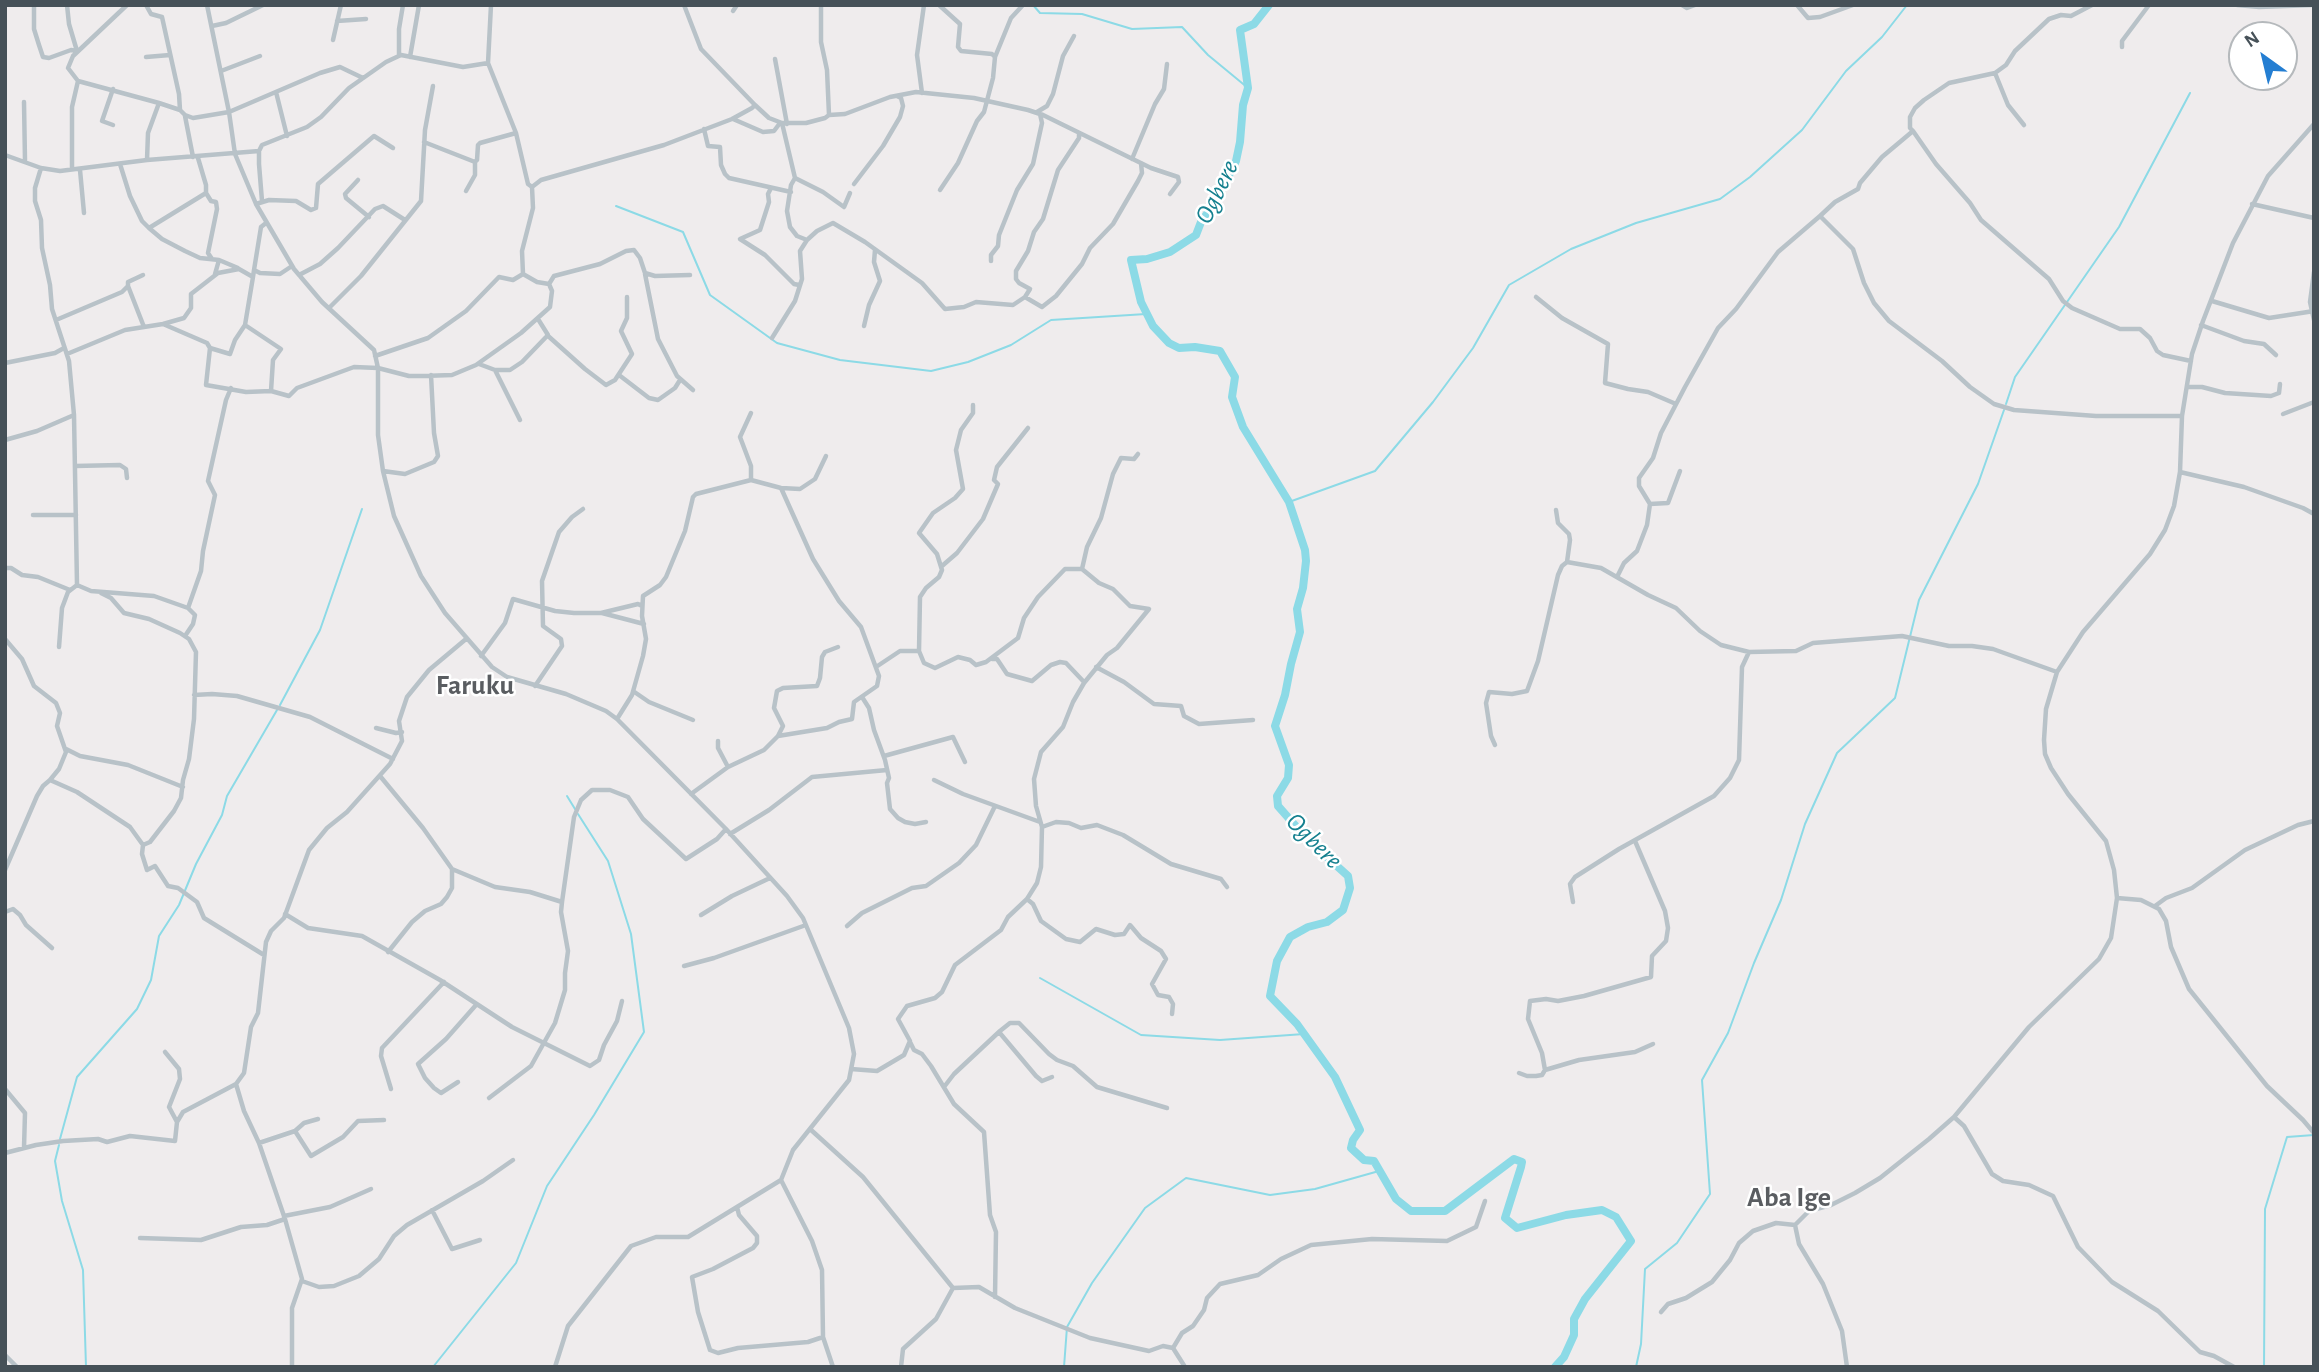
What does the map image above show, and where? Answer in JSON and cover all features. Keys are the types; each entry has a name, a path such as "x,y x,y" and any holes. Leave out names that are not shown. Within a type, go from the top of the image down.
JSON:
{"street":[{"path":"34,5 34,29 43,57 77,51"},
{"path":"67,5 77,51"},
{"path":"146,5 150,14 162,17 180,110"},
{"path":"206,5 229,112 235,154 256,204 299,275 329,309 373,350 377,368 378,435 383,471 394,516 421,576 445,613 492,667 507,677 566,694 606,711 728,832 798,909 849,1028 854,1055 849,1080 793,1150 781,1180 688,1237 656,1237 631,1246 568,1326 555,1367"},
{"path":"212,26 226,23 263,5"},
{"path":"333,40 341,5"},
{"path":"399,56 399,29 403,5"},
{"path":"410,57 419,5"},
{"path":"491,5 488,63 516,133 528,184 532,187 533,208 523,251 523,274"},
{"path":"684,5 701,49 769,118 783,123 818,121 829,115 854,112 896,95 922,93 974,98 1038,113 1132,159 1178,177 1180,182 1170,194"},
{"path":"733,11 737,5"},
{"path":"821,5 821,42 827,70 829,115"},
{"path":"922,93 917,55 925,5"},
{"path":"939,5 960,24 958,47 961,51 992,54 995,57"},
{"path":"940,190 958,163 977,121 984,113 995,57 1009,23 1023,5"},
{"path":"1682,5 1687,8 1695,5"},
{"path":"1797,5 1808,18 1820,17 1853,5"},
{"path":"2092,5 2071,16 2061,15 2049,19 1995,73 1949,83 1915,108 1910,117 1910,128 1980,220 2049,279 2063,301 2072,308 2120,329 2140,329 2163,355 2191,360"},
{"path":"2122,47 2122,41 2150,5"},
{"path":"2237,5 2314,5"},
{"path":"124,6 99,34 77,51 68,64 78,81 159,103 193,118 229,112 340,67 363,78"},
{"path":"337,20 366,19"},
{"path":"1038,113 1046,106 1052,94 1063,56 1074,36"},
{"path":"146,57 170,55"},
{"path":"221,71 260,56"},
{"path":"262,201 259,151 262,145 307,127 321,117 349,88 399,56 463,68 488,63"},
{"path":"775,59 783,123 795,178 787,205 788,220 797,236 807,240"},
{"path":"1132,159 1164,89 1167,64"},
{"path":"1995,73 2008,105 2024,125"},
{"path":"72,169 72,107 78,81"},
{"path":"329,309 361,276 421,201 424,142 433,86"},
{"path":"113,89 102,121 113,124"},
{"path":"276,92 287,135"},
{"path":"854,184 901,117 903,106 901,98 896,95"},
{"path":"24,102 25,161"},
{"path":"147,160 148,132 159,103"},
{"path":"532,187 541,180 664,145 732,119 755,104"},
{"path":"991,261 1017,190 1033,164 1042,123 1038,113"},
{"path":"185,115 206,193 211,201 216,202 208,253 212,260"},
{"path":"732,119 764,132 774,131 783,123"},
{"path":"1795,1225 1809,1211 1855,1194 1880,1178 1954,1117 2011,1046 2099,959 2111,938 2117,898 2114,870 2106,841 2051,768 2045,754 2046,709 2057,672 2083,632 2150,554 2165,530 2174,506 2180,471 2182,416 2191,360 2201,325 2233,243 2252,204 2268,176 2314,124"},
{"path":"704,130 708,146 720,147 721,165 729,178 791,192"},
{"path":"1617,578 1624,562 1637,551 1642,541 1650,504 1639,486 1639,478 1653,458 1661,433 1676,404 1727,316 1736,309 1778,252 1835,202 1858,189 1882,157 1913,131"},
{"path":"772,338 793,305 802,279 799,254 807,240 833,223 922,283 944,309 964,307 972,303 1013,305 1025,297 1030,289 1019,283 1016,271 1042,219 1058,170 1079,138 1079,132"},
{"path":"466,191 475,175 478,145 516,133"},
{"path":"256,204 262,201 296,201 311,210 316,208 318,184 374,136 393,148"},
{"path":"424,142 475,162"},
{"path":"5,155 41,168 80,170 147,160 259,151"},
{"path":"1025,297 1042,307 1056,296 1082,264 1090,248 1113,225 1139,181 1141,163"},
{"path":"120,164 130,196 149,229 185,251 219,260 253,277"},
{"path":"41,168 34,188 35,201 41,220 43,256 55,320 67,354 74,415 77,585"},
{"path":"80,170 83,213"},
{"path":"795,178 844,207 850,193"},
{"path":"358,180 345,194 346,198 369,217"},
{"path":"771,188 760,230 740,239 758,250 794,284 799,285"},
{"path":"149,229 206,193"},
{"path":"2252,204 2314,218"},
{"path":"299,275 320,264 375,209 383,206 405,220"},
{"path":"1820,216 1853,249 1864,283 1874,303 1889,321 1994,404 2014,410 2096,416 2182,416"},
{"path":"210,348 230,354 244,325 261,227 266,223"},
{"path":"549,284 554,276 600,264 626,251 634,250 645,273 658,339 680,380 693,390"},
{"path":"864,326 869,305 880,281 874,262 876,250"},
{"path":"215,274 219,260"},
{"path":"254,270 280,274 292,266"},
{"path":"67,354 125,330 184,318 188,313 191,294 215,274 239,269"},
{"path":"2314,272 2311,302 2314,320"},
{"path":"645,273 655,276 690,275"},
{"path":"523,274 537,282 549,284"},
{"path":"375,356 428,338 466,311 499,277 513,280 523,274"},
{"path":"55,320 122,292 128,282 143,275"},
{"path":"163,324 207,343 210,348 206,385 246,392 271,391 289,396 297,388 354,367 377,368 409,376 452,375 479,363 538,319 550,307 552,291 549,284"},
{"path":"128,286 144,327"},
{"path":"538,319 547,335 606,385 615,380 632,354 621,331 627,318 627,297"},
{"path":"1536,297 1562,318 1608,344 1605,383 1628,390 1648,392 1676,404"},
{"path":"2212,301 2269,318 2313,311"},
{"path":"244,325 281,349 273,360 271,391"},
{"path":"2201,325 2244,341 2264,344 2276,355"},
{"path":"479,363 495,370 510,370 522,362 547,335"},
{"path":"5,363 55,353 64,348"},
{"path":"495,370 520,420"},
{"path":"619,375 649,398 658,400 675,388 680,380"},
{"path":"383,471 405,474 434,462 438,456 431,376"},
{"path":"2187,387 2272,396 2279,393 2280,384"},
{"path":"188,608 201,571 215,495 208,481 231,388"},
{"path":"2283,414 2314,402"},
{"path":"973,405 973,413 961,429 956,450 963,489 933,513 919,533 937,554 941,567 939,577 926,587 920,597 919,650 924,663 935,668 958,657 970,660 976,665 991,659 1018,638 1024,618 1043,590 1065,569 1083,569 1099,583 1113,589 1129,606 1149,609 1117,648 1096,667 1073,702 1063,727 1041,752 1034,779 1036,806 1042,825 1041,867 1037,883 1027,899 1008,917 1002,930 956,965 942,992 935,998 906,1006 898,1019 914,1050 922,1054 931,1066 954,1104 984,1132 990,1214 996,1232 995,1297"},
{"path":"751,414 740,437 751,466 751,480"},
{"path":"5,439 37,432 74,415"},
{"path":"941,567 957,553 983,520 998,484 994,480 997,467 1028,428"},
{"path":"1083,569 1087,547 1101,518 1113,474 1121,458 1134,459 1138,454"},
{"path":"617,719 633,691 646,639 643,596 660,585 666,577 685,531 693,497 751,480 793,490 815,479 826,456"},
{"path":"75,466 120,465 126,469 127,478"},
{"path":"1650,504 1668,503 1680,471"},
{"path":"2180,471 2244,487 2314,514"},
{"path":"778,736 827,728 852,719 854,702 877,686 879,676 861,627 839,601 813,559 781,488"},
{"path":"535,686 562,646 561,639 543,626 542,581 559,532 583,509"},
{"path":"1496,745 1491,736 1486,703 1489,692 1512,694 1527,691 1538,661 1558,575 1567,562 1569,534 1558,523 1556,510"},
{"path":"33,515 76,515"},
{"path":"1567,562 1601,568 1676,608 1700,631 1721,645 1749,652 1796,651 1813,643 1902,636 1949,646 1993,649 2057,672"},
{"path":"5,568 70,590"},
{"path":"59,647 62,608 70,590 77,585"},
{"path":"77,585 111,598 124,613 149,619 185,636 196,652 190,759 183,787 174,811 150,842 143,845"},
{"path":"96,592 154,596 188,608 195,615 185,636"},
{"path":"481,656 505,623 513,599 574,613 601,613 638,604 642,606"},
{"path":"601,613 644,624"},
{"path":"5,639 22,659 34,685 56,703 60,713 58,731 66,749 80,756 128,765 183,787"},
{"path":"5,1153 63,1141 98,1139 107,1142 130,1136 175,1141 177,1122 183,1112 236,1084 244,1073 251,1027 258,1013 264,955 271,930 285,915 309,850 327,828 347,812 393,759 402,741 400,712 407,697 429,670 466,639"},
{"path":"691,794 728,766 764,750 778,736 783,726 774,708 777,691 783,688 817,686 822,657 825,652 838,647"},
{"path":"876,667 900,651 919,650"},
{"path":"1573,902 1570,884 1575,877 1714,796 1730,778 1739,760 1744,676 1742,667 1749,652"},
{"path":"991,659 997,659 1007,674 1032,681 1051,665 1066,663 1084,683"},
{"path":"1096,667 1124,682 1154,704 1181,706 1184,716 1199,724 1253,720"},
{"path":"633,691 649,702 693,720"},
{"path":"194,695 237,696 310,717 393,759"},
{"path":"862,697 869,708 884,756 890,809 905,822 926,822"},
{"path":"376,728 402,732"},
{"path":"884,756 953,737 965,762"},
{"path":"718,741 718,748 728,766"},
{"path":"5,870 37,796 59,769 66,749"},
{"path":"489,1098 531,1066 555,1023 565,990 569,951 561,912 574,817 581,800 592,790 610,790 628,797 643,819 686,859 769,810 812,777 887,770"},
{"path":"380,776 423,828 452,869 495,887 530,892 562,902"},
{"path":"50,780 77,792 130,827 143,845 142,854 147,870 155,866 168,886 178,888 197,902 204,918 264,955"},
{"path":"934,780 1042,825 1069,823 1081,828 1097,825 1123,835 1171,864 1221,879 1227,887"},
{"path":"847,926 862,913 912,888 926,886 959,863 976,845 995,806"},
{"path":"2155,906 2166,898 2192,888 2245,850 2298,825 2314,821"},
{"path":"1545,1070 1542,1053 1528,1019 1530,1001 1584,996 1651,977 1652,956 1666,941 1668,928 1665,911 1635,841"},
{"path":"388,952 412,922 447,897 452,888 452,869"},
{"path":"701,915 770,878"},
{"path":"2117,898 2129,897 2155,906 2166,921 2171,947 2189,989 2267,1086 2314,1133"},
{"path":"1027,899 1033,904 1041,921 1066,939 1080,942 1096,929 1115,935 1124,934 1130,925 1141,939 1161,951 1166,959 1152,984 1158,995 1169,997 1173,1004 1172,1014"},
{"path":"5,912 13,909 26,925 52,948"},
{"path":"285,915 308,928 362,936 413,963 476,1005 544,1044 590,1066 599,1060 617,1021 622,1001"},
{"path":"684,967 806,925"},
{"path":"391,1089 381,1055 382,1048 444,982"},
{"path":"458,1082 441,1093 425,1078 418,1064 446,1039 476,1005"},
{"path":"944,1087 954,1074 999,1032 1010,1023 1020,1023 1049,1054 1073,1066 1097,1087 1167,1108"},
{"path":"999,1032 1036,1076 1042,1081 1052,1077"},
{"path":"851,1069 877,1071 904,1055 910,1041"},
{"path":"1519,1073 1527,1076 1542,1075 1545,1070 1579,1060 1635,1052 1653,1044"},
{"path":"165,1052 179,1069 180,1079 169,1107 177,1122"},
{"path":"236,1084 285,1218 302,1281 292,1308 292,1367"},
{"path":"5,1089 24,1113 24,1148"},
{"path":"1954,1117 1964,1126 1992,1174 2003,1181 2029,1185 2053,1196 2078,1247 2112,1282 2158,1311 2200,1352 2234,1367"},
{"path":"259,1143 295,1131 304,1123 318,1119"},
{"path":"295,1131 312,1156 343,1137 358,1121 384,1120"},
{"path":"810,1129 863,1177 953,1288"},
{"path":"302,1281 319,1287 334,1286 359,1276 379,1259 394,1236 513,1160"},
{"path":"781,1180 812,1241 822,1270 822,1337 833,1367"},
{"path":"140,1238 201,1240 241,1227 267,1225 330,1207 371,1189"},
{"path":"1173,1348 1182,1333 1193,1326 1204,1310 1207,1298 1220,1284 1258,1275 1280,1259 1311,1245 1372,1240 1447,1241 1476,1227 1485,1201"},
{"path":"737,1207 739,1215 757,1236 757,1243 748,1251 692,1277 698,1312 710,1350 719,1353 738,1348 807,1342 822,1337"},
{"path":"432,1210 452,1249 480,1240"},
{"path":"1661,1312 1668,1304 1686,1298 1712,1282 1730,1260 1739,1243 1753,1230 1776,1223 1795,1225"},
{"path":"1795,1225 1799,1244 1823,1284 1842,1331 1847,1367"},
{"path":"953,1288 979,1287 1015,1308 1090,1338 1149,1352 1163,1346 1173,1348 1185,1367"},
{"path":"901,1367 903,1349 936,1319 953,1288"},
{"path":"5,1355 17,1367"}],"waterway":[{"path":"1033,5 1040,13 1082,14 1132,29 1182,27 1208,55 1248,88"},
{"name":"Ogbere","path":"1269,5 1254,24 1240,30 1248,88 1243,105 1236,161 1216,201 1201,222 1196,235 1170,252 1147,259 1131,260 1141,302 1153,326 1169,343 1179,348 1195,347 1220,351 1235,377 1232,397 1243,427 1289,502 1305,550 1303,588 1297,609 1300,632 1275,726 1289,765 1288,778 1277,796 1278,806 1308,840 1348,876 1350,888 1343,910 1327,922 1308,927 1290,937 1277,961 1270,996 1297,1024 1335,1077 1360,1130 1351,1148 1364,1160 1374,1161 1396,1199 1411,1211 1445,1211 1514,1159 1522,1162 1505,1218 1517,1228 1566,1215 1602,1210 1616,1217 1631,1241 1585,1299 1574,1319 1574,1335 1564,1357 1555,1367"},
{"path":"1289,502 1375,471 1433,402 1473,348 1509,285 1571,249 1636,223 1720,199 1750,177 1802,130 1846,71 1882,37 1907,5"},
{"path":"2006,404 2015,377 2119,227 2190,93"},
{"path":"616,206 683,232 710,295 777,343 840,360 931,371 968,362 1011,345 1051,320 1146,314"},
{"path":"1636,1367 1641,1344 1645,1269 1677,1243 1710,1194 1702,1080 1728,1033 1781,900 1805,824 1837,753 1895,698 1919,600 1978,484 2004,410"},
{"path":"280,705 320,630 362,509"},
{"path":"60,1139 77,1077 137,1009 151,980 159,936 179,905 196,864 222,815 227,796 277,710"},
{"path":"567,796 575,809"},
{"path":"433,1367 516,1263 547,1186 644,1032 631,934 608,861 578,814"},
{"path":"1040,978 1141,1035 1220,1040 1304,1034"},
{"path":"2264,1367 2265,1209 2287,1137 2314,1135"},
{"path":"59,1145 55,1161 62,1201 83,1270 86,1367"},
{"path":"1064,1367 1067,1327 1092,1283 1145,1208 1186,1178 1270,1195 1315,1189 1379,1171"}],"district":[{"name":"Faruku","path":"475,686"},
{"name":"Aba Ige","path":"1789,1198"}]}
